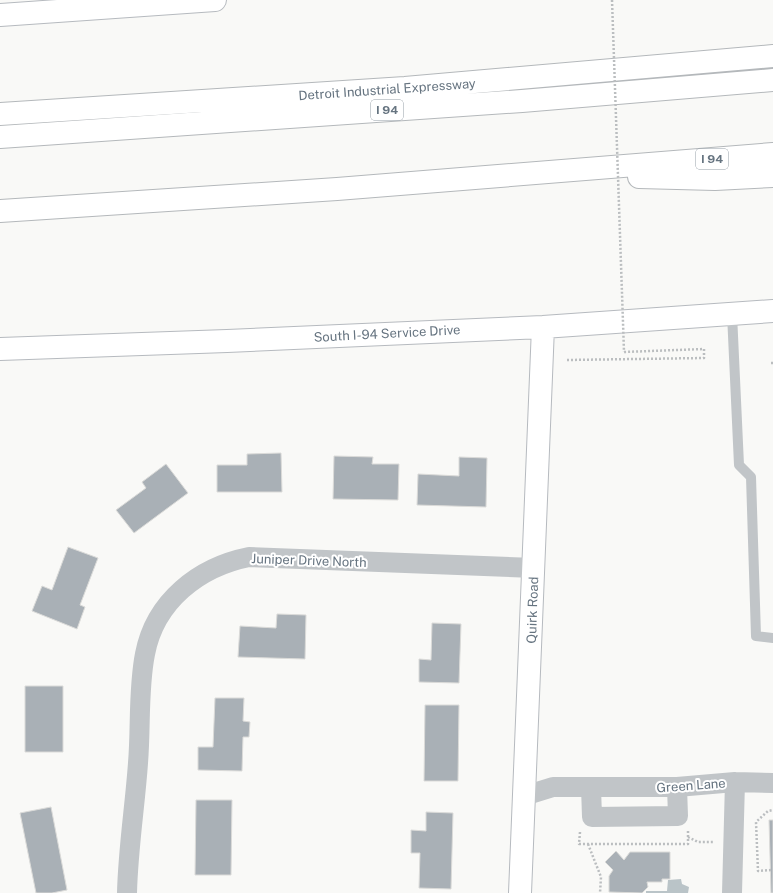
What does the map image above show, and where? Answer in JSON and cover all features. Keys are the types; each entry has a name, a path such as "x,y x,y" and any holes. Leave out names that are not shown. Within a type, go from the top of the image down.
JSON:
{"main road":[{"path":"0,15 215,0"},
{"name":"Detroit Industrial Expressway","path":"0,114 405,88 773,56"},
{"name":"I 94","path":"0,137 506,102 773,80"},
{"name":"I 94","path":"0,211 337,189 773,154"},
{"path":"524,174 715,179 773,176"},
{"name":"South I-94 Service Drive","path":"0,349 543,327 773,311"},
{"name":"Quirk Road","path":"520,893 543,327"}],"street":[{"name":"Juniper Drive North","path":"127,893 128,865 138,763 143,668 151,632 160,614 176,593 206,571 220,564 249,557 534,568"},
{"name":"Green Lane","path":"524,796 553,787 677,787 735,782 773,783"},
{"path":"732,893 735,782"},
{"path":"601,787 592,817 678,816 677,787"}],"lane":[{"path":"732,314 739,465 751,477 756,636 773,638"}],"path":[{"path":"567,360 704,358 704,349 624,352 612,0"},
{"path":"771,870 758,871 756,822 768,811 773,810"},
{"path":"580,828 579,844 688,844 688,826"},
{"path":"688,836 698,842 715,842"},
{"path":"588,844 601,877 600,893"}],"shaded area":[{"path":"681,879 682,884 689,887 688,893 646,893 646,891 667,891 668,880"}],"building":[{"path":"281,453 282,492 217,492 217,465 247,465 247,454"},
{"path":"334,456 373,457 372,464 399,464 398,500 333,499"},
{"path":"459,457 487,458 486,507 417,505 418,474 459,476"},
{"path":"166,464 188,493 134,533 116,510 146,488 142,482"},
{"path":"68,547 98,558 80,605 85,607 77,629 32,611 42,586 52,590"},
{"path":"277,614 306,615 305,659 238,657 240,626 276,628"},
{"path":"432,623 461,624 459,683 419,682 419,659 431,660"},
{"path":"25,686 63,686 63,752 25,752"},
{"path":"215,698 244,698 243,721 250,722 249,737 243,737 242,771 198,770 198,747 213,747"},
{"path":"425,705 459,705 458,781 424,781"},
{"path":"196,800 232,800 231,875 195,875"},
{"path":"51,807 67,890 52,893 36,893 20,813"},
{"path":"426,812 453,813 451,889 419,888 420,853 411,853 411,830 426,831"},
{"path":"769,820 773,820 773,893 771,893"},
{"path":"616,851 624,860 630,852 670,852 670,879 662,879 662,882 647,882 648,887 642,893 609,892 609,876 613,870 605,862"}]}
